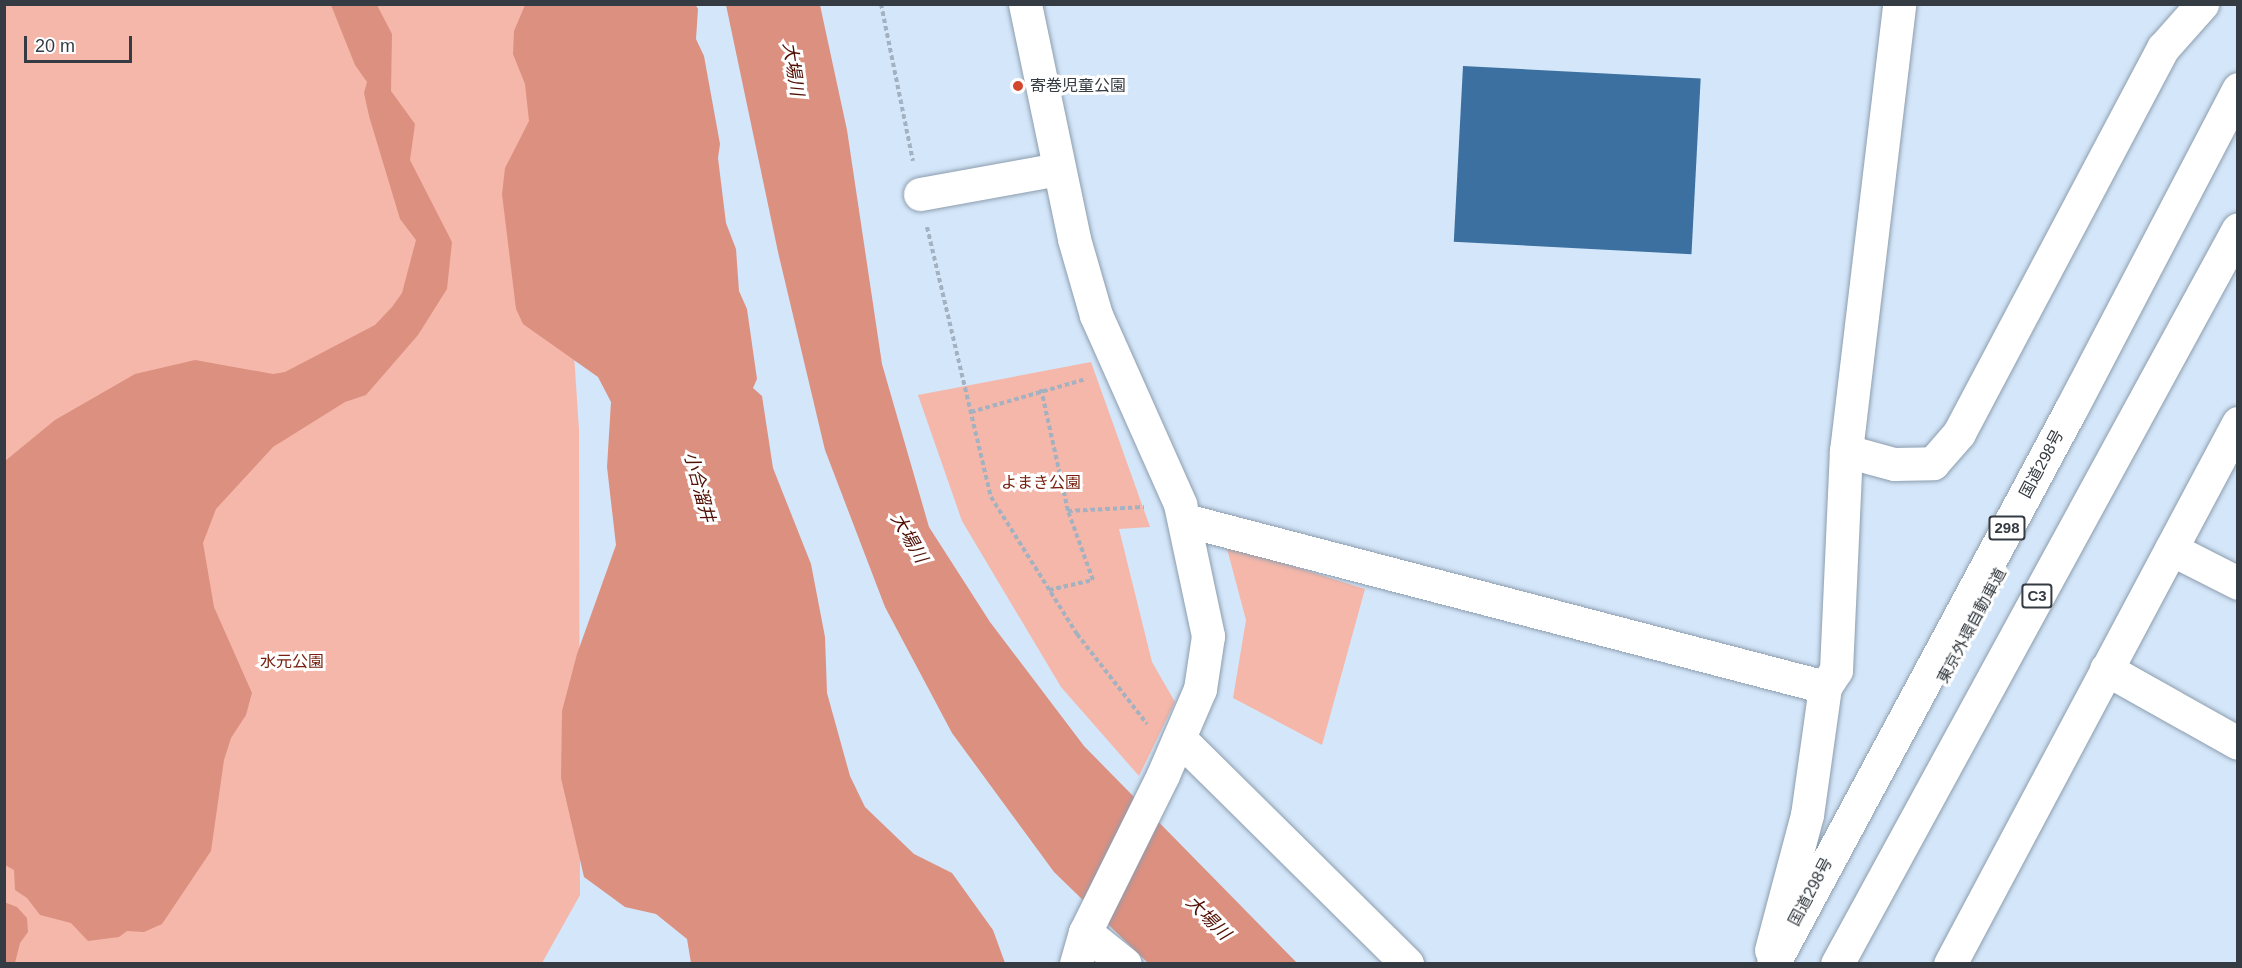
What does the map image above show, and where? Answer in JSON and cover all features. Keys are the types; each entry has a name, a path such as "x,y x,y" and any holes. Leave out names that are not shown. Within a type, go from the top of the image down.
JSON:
{"main road":[{"path":"1025,4 1074,239 1096,315 1119,372 1183,512 1208,636 1200,689 1171,756 1087,926 1077,963"},
{"path":"1766,963 1807,815 1825,687 1836,670 1846,451 1899,4"},
{"path":"1846,451 1894,464 1934,463 1959,433 2163,48 2202,4"},
{"name":"国道298号","path":"1773,963 2072,409 2238,89"},
{"name":"東京外環自動車道","path":"1796,963 2238,132"},
{"path":"920,194 1059,169"},
{"name":"C3","path":"1837,963 2238,229"},
{"path":"1860,963 2238,258"},
{"path":"1950,963 2238,423"},
{"path":"1183,512 1825,687"},
{"path":"2171,549 2238,583"},
{"path":"2106,669 2238,743"},
{"path":"1171,756 1407,963"},
{"path":"1087,926 1125,963"}],"path":[{"path":"881,4 920,194 991,497 1077,634 1171,756"},
{"path":"971,412 1041,389 1119,372"},
{"path":"1041,389 1068,511 1093,580 1049,590"},
{"path":"1068,511 1183,512"}],"green space":[{"name":"水元公園","path":"4,5 551,5 579,430 580,895 542,963 5,963"},
{"name":"よまき公園","path":"1091,362 1150,527 1119,529 1152,662 1175,702 1139,776 1061,687 962,521 918,395"},
{"path":"1226,545 1365,589 1322,745 1233,698 1246,620"}],"water":[{"name":"小合溜井","path":"695,4 698,9 696,39 704,56 720,144 718,158 726,223 736,249 739,291 747,309 757,379 753,388 762,396 773,468 811,564 825,637 827,693 850,776 865,807 914,854 952,873 993,930 1005,963 691,963 687,939 656,914 625,907 584,877 561,778 562,711 577,654 616,545 607,467 611,402 598,377 523,324 516,309 502,194 505,168 529,121 525,84 513,54 514,31 525,5"},
{"path":"331,5 377,5 392,34 391,91 415,124 410,160 452,242 447,289 418,335 366,395 345,402 273,447 216,509 203,543 214,607 252,693 246,715 231,738 224,760 211,851 162,924 144,932 127,931 119,937 88,941 71,923 40,915 27,898 15,890 14,870 5,865 5,461 55,420 135,374 195,360 273,374 285,372 375,325 392,307 402,293 416,240 400,219 369,116 364,93 367,82 355,65"},
{"name":"大場川","path":"726,5 820,5 847,130 882,364 929,527 990,622 1084,746 1297,963 1148,963 1054,872 952,733 885,607 825,450 778,252"},
{"path":"4,902 17,907 27,918 28,932 20,943 15,963 5,963"}],"building":[{"path":"1463,66 1701,78 1691,254 1454,242"}],"place":[{"name":"寄巻児童公園","path":"1018,86"}]}
